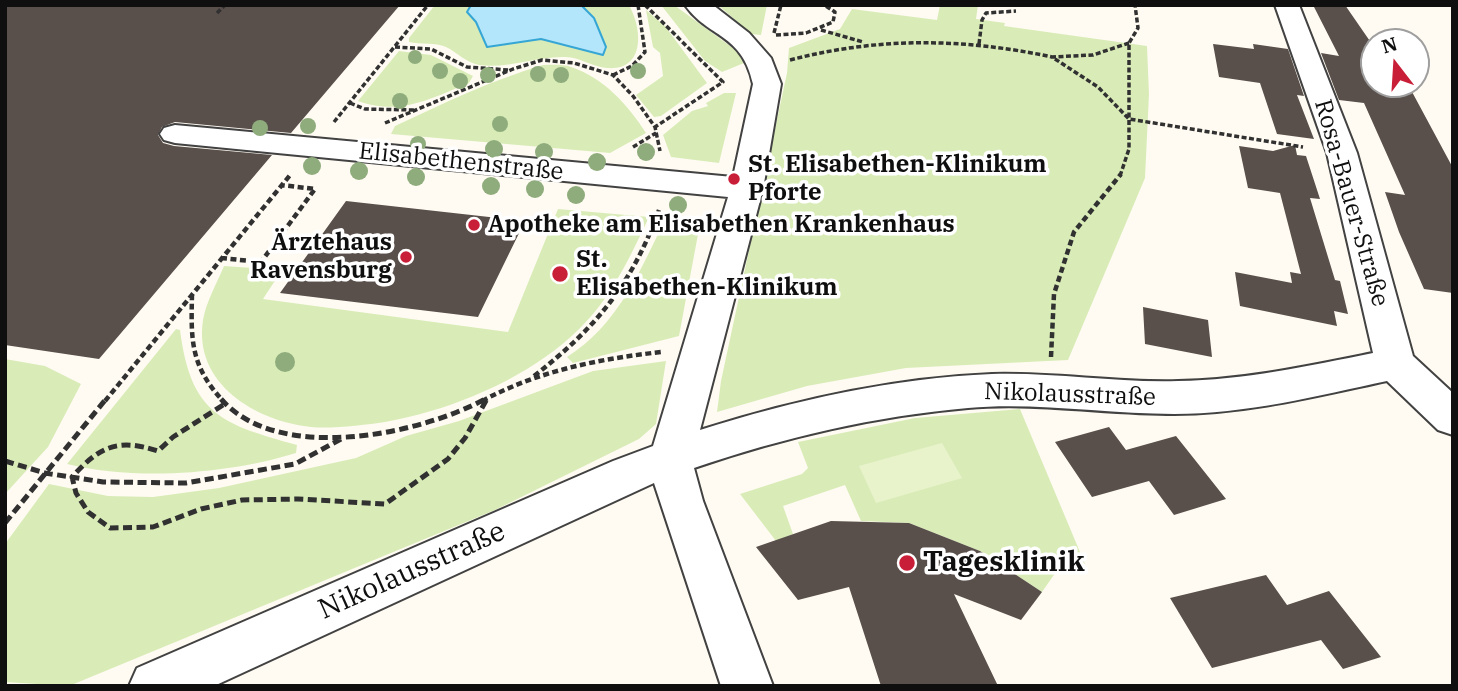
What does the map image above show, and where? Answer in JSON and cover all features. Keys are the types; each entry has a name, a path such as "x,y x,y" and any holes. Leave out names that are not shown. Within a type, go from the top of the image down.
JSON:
{"street":[{"path":"697,5 752,49 765,70 767,83 747,190 670,458 681,501 747,686"},
{"name":"Rosa-Bauer-Straße","path":"1287,5 1342,153 1395,364"},
{"name":"Elisabethenstraße","path":"174,134 747,190"},
{"path":"1395,364 1453,418"},
{"name":"Nikolausstraße","path":"155,686 670,458 831,411 969,392 1177,398 1258,393 1395,364"}],"path":[{"path":"217,13 225,5"},
{"path":"5,523 428,5"},
{"path":"613,75 632,66 645,52 638,5"},
{"path":"645,5 669,26 703,66 723,82 655,127"},
{"path":"773,35 799,36 821,30 833,22 835,12 824,5"},
{"path":"1046,393 1051,365 1054,294 1074,232 1119,179 1129,149 1129,43 1138,28 1135,5"},
{"path":"979,44 982,20 986,13 1016,11"},
{"path":"821,30 867,43"},
{"path":"765,70 810,54 867,43 926,41 979,44 1052,57 1093,55 1129,43"},
{"path":"395,47 431,49 467,67 513,69"},
{"path":"1052,57 1098,87 1129,119 1342,153"},
{"path":"192,292 191,341 203,377 223,405 235,414 280,434 309,438 342,438 389,431 463,411 534,376 565,353 600,320 627,283 643,254 667,184 655,127 633,96 613,75 574,62 542,60 513,69 370,129 353,152"},
{"path":"350,103 365,109 418,109"},
{"path":"220,258 261,262 315,189 281,185"},
{"path":"534,376 653,353 704,347"},
{"path":"72,477 76,493 88,512 110,528 153,527 201,509 242,500 298,499 385,505 394,495 429,474 449,458 463,441 487,399"},
{"path":"72,477 96,451 117,445 144,446 158,451 173,437 223,405"},
{"path":"5,461 45,473 103,482 186,483 295,464 342,438"}],"green space":[{"path":"435,5 471,5 467,12 476,22 487,47 541,39 603,55 595,18 581,5 629,5 637,26 638,47 628,63 619,67 607,68 565,57 479,65 442,45 409,42 409,38"},
{"path":"661,5 674,5 737,51 744,63 722,72 705,61"},
{"path":"718,5 767,5 761,35 751,34"},
{"path":"940,5 978,5 976,19 1005,23 1004,26 1147,46 1149,94 1145,178 1068,360 906,368 807,386 717,412 721,381 787,73 789,48 840,29 852,9 937,20"},
{"path":"646,10 665,26 707,83 661,116 654,117 636,95 663,76 660,53 653,47"},
{"path":"399,51 431,55 473,76 469,83 415,104 388,107 358,101"},
{"path":"543,65 568,66 594,78 623,103 646,133 610,153 391,134 395,126 450,101"},
{"path":"724,93 736,93 719,163 671,157 663,135 692,111 708,106 706,103"},
{"path":"558,209 649,217 611,290 587,321 536,363 474,396 385,422 311,427 270,417 250,407 218,380 208,363 203,343 204,313 224,266 282,270 263,299 508,332"},
{"path":"663,224 699,229 679,336 573,363 567,357 600,330 613,314 635,280"},
{"path":"176,329 180,330 192,381 215,412 249,430 297,445 296,453 242,466 182,473 122,472 67,464"},
{"path":"5,359 45,366 81,384 48,447 5,494"},
{"path":"666,361 656,424 639,439 495,510 69,686 5,682 5,544 49,484 108,496 153,497 219,488 356,458 406,436 459,421 593,371"},
{"path":"1020,409 1085,564 1065,559 1042,592 980,551 909,523 861,521 845,485 783,506 793,534 776,541 740,494 802,474 808,468 798,442 915,418"},
{"path":"942,443 962,478 876,503 859,466"}],"water":[{"path":"471,5 581,5 594,18 606,47 603,55 541,39 487,47 476,22 467,12"}],"building":[{"path":"5,5 400,5 291,133 175,122 162,127 158,135 163,143 174,146 272,155 99,359 5,345"},
{"path":"1313,5 1345,5 1361,28 1360,98 1415,98 1453,168 1453,293 1424,289 1385,192 1405,195 1364,103 1339,100 1321,53 1339,56"},
{"path":"1213,44 1254,49 1253,44 1288,49 1304,96 1297,95 1314,139 1277,134 1260,83 1219,77"},
{"path":"1295,145 1297,155 1306,156 1320,199 1310,198 1335,280 1340,281 1348,314 1334,311 1337,326 1240,306 1235,272 1292,283 1290,272 1301,274 1280,193 1248,188 1239,146 1273,151"},
{"name":"Ärztehaus Ravensburg","path":"346,201 525,221 478,317 280,293"},
{"path":"1143,307 1208,320 1212,357 1145,344"},
{"path":"1109,427 1126,450 1176,436 1226,499 1174,515 1149,481 1092,497 1055,442"},
{"path":"831,521 909,523 980,551 1042,592 1021,620 954,594 998,686 881,686 849,587 798,600 756,547"},
{"path":"1266,575 1287,605 1329,591 1381,657 1343,669 1321,640 1212,668 1170,598"}],"place":[{"name":"St. Elisabethen-Klinikum Pforte","path":"734,179"},
{"name":"Apotheke am Elisabethen Krankenhaus","path":"474,225"},
{"name":"Ärztehaus Ravensburg","path":"406,257"},
{"name":"St. Elisabethen-Klinikum","path":"560,274"},
{"name":"Tagesklinik","path":"907,563"}]}
